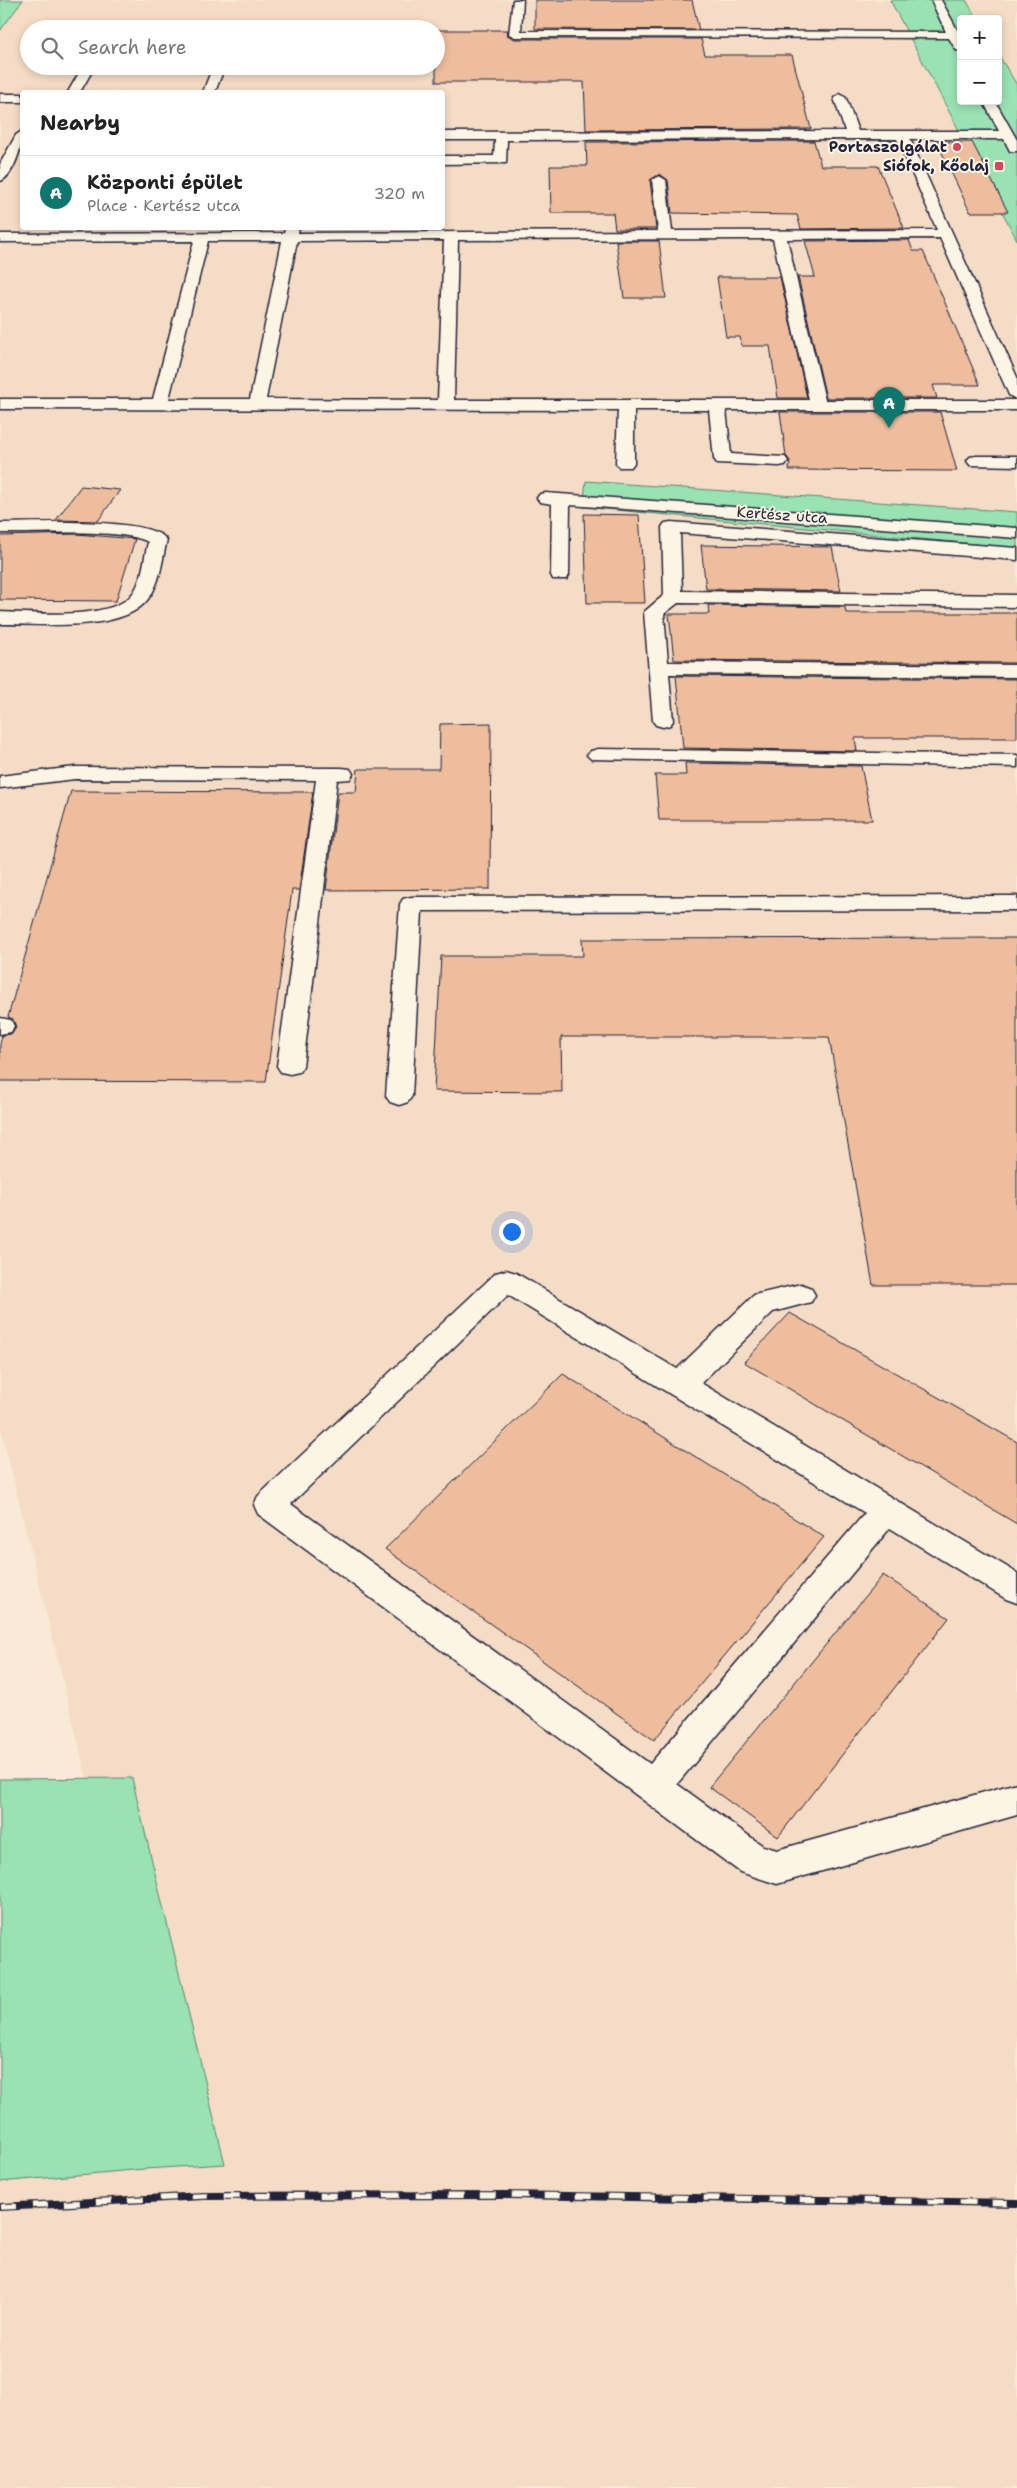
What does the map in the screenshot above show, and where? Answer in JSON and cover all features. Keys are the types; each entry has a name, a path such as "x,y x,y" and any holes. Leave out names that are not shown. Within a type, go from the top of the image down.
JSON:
{"street":[{"path":"518,0 515,34 954,35"},
{"path":"936,0 957,41"},
{"path":"75,90 84,75"},
{"path":"211,90 216,75"},
{"path":"0,98 20,98"},
{"path":"840,98 853,136"},
{"path":"991,105 1017,152"},
{"path":"445,136 1008,136"},
{"path":"445,160 501,160 501,136"},
{"path":"902,136 1017,395"},
{"path":"0,178 20,139"},
{"path":"659,180 666,236"},
{"path":"0,238 202,237 291,232 452,236 946,234"},
{"path":"257,404 291,232"},
{"path":"779,235 818,405"},
{"path":"446,404 452,236"},
{"path":"160,404 202,237"},
{"path":"0,404 1017,405"},
{"path":"625,463 626,405"},
{"path":"717,405 723,459 779,460"},
{"path":"976,461 1017,461"},
{"name":"Kertész utca","path":"560,575 554,499 1017,532"},
{"path":"0,528 127,530 150,534 158,540 142,596 129,607 95,616 0,618"},
{"path":"673,597 671,528 1017,554"},
{"path":"663,721 654,612 673,597 1017,601"},
{"path":"0,632 41,632"},
{"path":"659,668 1017,671"},
{"path":"598,755 1017,761"},
{"path":"0,782 74,773 334,774 290,1066"},
{"path":"399,1096 411,904 1017,903"},
{"path":"1017,1589 506,1280 269,1505 753,1860 777,1867 1017,1799"},
{"path":"680,1385 764,1303 802,1295"},
{"path":"653,1786 887,1509"}],"shaded area":[{"path":"23,0 890,0 1017,240 1017,512 587,481 583,506 1017,548 1017,2488 0,2488 0,2182 225,2164 132,1779 87,1779 0,1425 0,31"},
{"path":"966,0 1017,0 1017,85 1002,61 1002,15 975,15"}],"green space":[{"path":"0,0 23,0 0,31"},
{"path":"890,0 966,0 975,15 957,15 957,105 1002,105 1002,61 1017,85 1017,240"},
{"path":"586,481 1017,512 1017,548 583,507"},
{"path":"132,1778 225,2164 0,2182 0,1779"}],"building":[{"path":"535,0 692,0 699,30 535,29"},
{"path":"445,30 508,30 507,35 515,39 701,39 705,55 792,55 811,129 586,130 584,82 436,82 436,75 445,75"},
{"path":"814,141 821,166 878,166 904,228 801,229 797,215 672,213 668,180 660,174 650,180 656,229 615,229 613,213 551,213 550,166 587,166 586,142"},
{"path":"937,142 972,142 1008,212 970,212"},
{"path":"909,240 913,251 923,251 980,385 933,385 937,398 826,398 798,277 815,277 805,241"},
{"path":"616,241 659,241 666,298 624,298"},
{"path":"717,277 780,277 807,398 778,398 770,346 742,346 740,337 726,337"},
{"path":"780,412 940,412 957,471 789,470 790,461 786,456"},
{"path":"81,486 120,490 98,521 56,520"},
{"path":"584,514 639,515 645,603 587,603"},
{"path":"77,534 135,539 116,601 0,600 0,536"},
{"path":"701,545 832,547 841,591 706,589"},
{"path":"708,605 845,607 846,613 1017,613 1017,663 674,660 669,614 709,614"},
{"path":"676,676 1017,679 1017,738 855,738 857,751 683,748"},
{"path":"491,723 490,889 326,890 338,792 356,792 358,769 439,769 440,724"},
{"path":"685,763 861,766 872,820 659,820 655,775 686,775"},
{"path":"71,791 313,792 299,890 292,890 266,1082 0,1081 0,1044 2,1035 11,1034 16,1027 13,1019 8,1017"},
{"path":"1017,938 1017,1285 873,1285 829,1037 561,1037 562,1092 434,1091 441,956 583,956 582,939"},
{"path":"790,1313 1017,1442 1017,1524 744,1362"},
{"path":"563,1374 824,1537 654,1740 385,1549"},
{"path":"883,1575 949,1618 778,1837 709,1787"}],"railway":[{"path":"0,2207 203,2196 506,2195 1017,2203"}],"place":[{"name":"Portaszolgálat","path":"957,147"},
{"name":"Siófok, Kőolaj","path":"999,166"},
{"name":"Központi épület","path":"889,428"}]}
